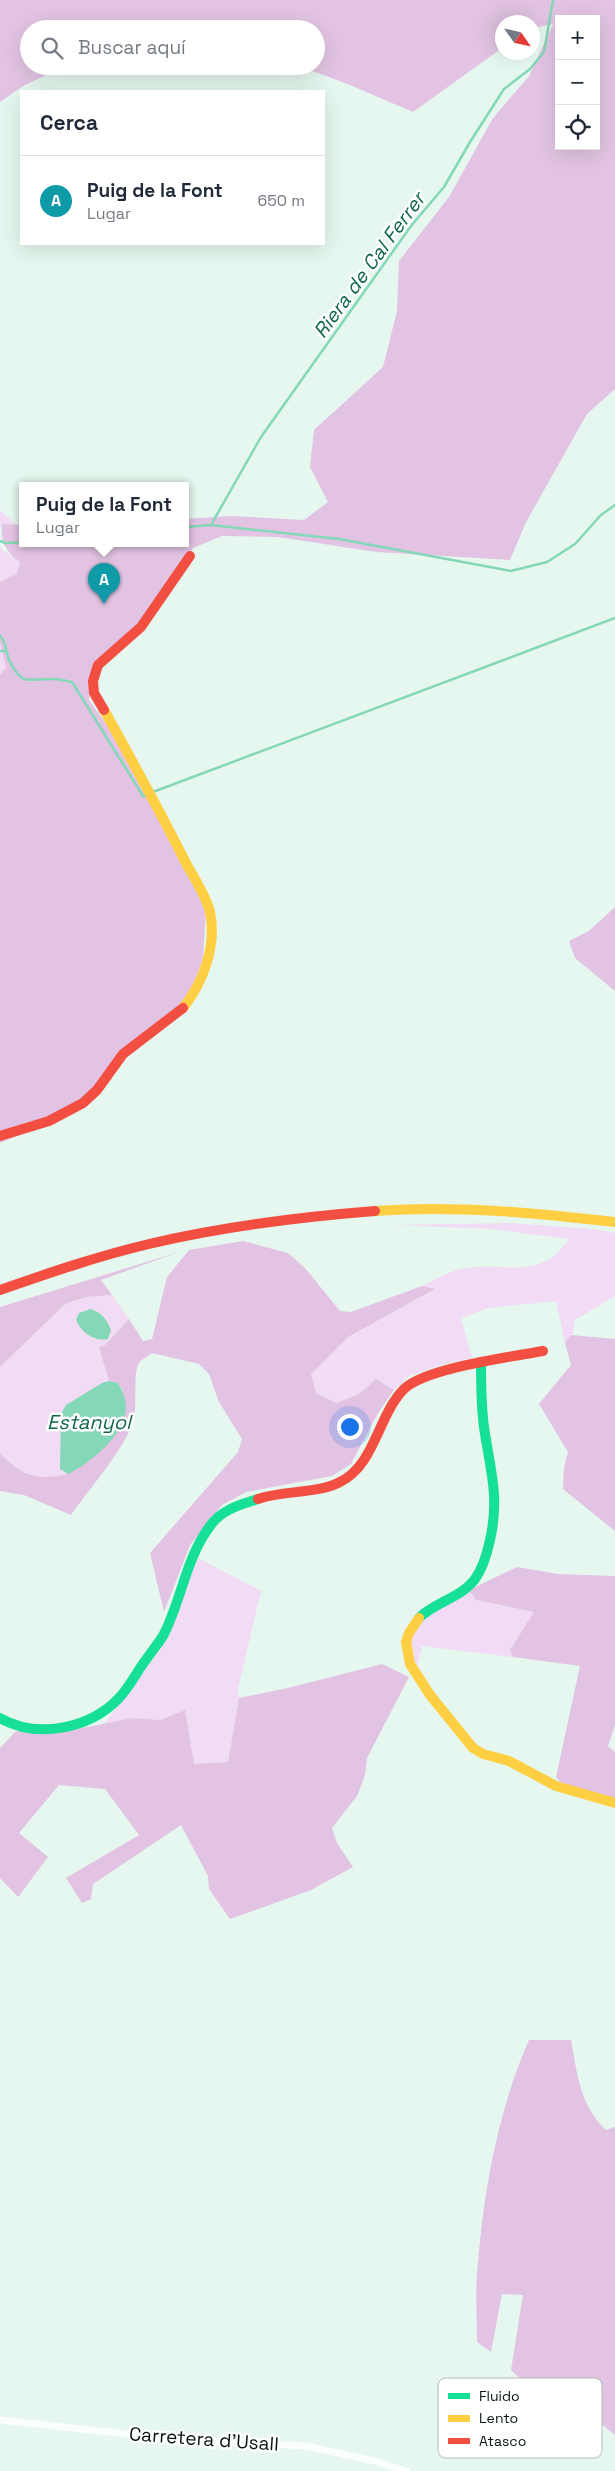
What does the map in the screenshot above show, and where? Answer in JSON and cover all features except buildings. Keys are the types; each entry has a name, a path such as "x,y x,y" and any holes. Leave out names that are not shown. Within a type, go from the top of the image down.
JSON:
{"street":[{"path":"0,1136 38,1127 59,1117 94,1093 105,1074 122,1055 183,1008 193,994 210,949 212,930 210,911 147,785 94,693 94,681 98,665 141,627 190,556"},
{"path":"0,1290 102,1256 150,1244 206,1232 316,1216 450,1210 500,1212 615,1222"},
{"path":"0,1718 12,1725 49,1730 68,1727 102,1712 119,1698 164,1634 197,1544 211,1524 226,1510 275,1493 324,1487 340,1482 354,1472 365,1456 389,1408 404,1389 417,1379 481,1362 543,1351"},
{"path":"481,1362 484,1432 493,1475 495,1515 482,1563 475,1579 468,1588 436,1605 411,1626 406,1634 405,1648 417,1676 473,1748 482,1754 509,1761 556,1786 615,1803"},
{"name":"Carretera d'Usall","path":"0,2420 171,2439 306,2446 374,2461 406,2471"}],"shaded area":[{"path":"0,0 615,0 615,389 587,414 526,522 510,560 376,552 278,537 222,536 193,548 181,569 130,637 94,673 89,700 125,750 206,911 203,958 194,983 184,1002 113,1068 85,1099 48,1123 0,1143 0,675 6,667 0,643 0,582 17,574 20,562 5,547 2,537 2,524 19,525 19,547 189,547 189,519 232,516 304,520 328,502 310,467 314,430 383,367 397,311 399,261 449,197 493,118 529,76 536,60 540,60 540,52 553,24 540,27 540,15 495,15 495,53 413,112 323,75 325,75 325,20 20,20 20,75 46,75 23,86 0,102"},
{"path":"0,511 17,525 2,524 0,528"},
{"path":"0,545 2,550 21,561 18,574 0,582"},
{"path":"0,643 6,667 0,675"},
{"path":"615,907 615,991 575,958 569,941 589,931"},
{"path":"509,1223 594,1229 615,1233 615,1296 575,1320 573,1333 565,1343 556,1301 488,1308 461,1318 472,1358 410,1375 394,1390 376,1379 359,1394 336,1403 316,1393 310,1374 348,1337 434,1290 422,1286 461,1269 533,1266 557,1253 569,1239 490,1229 394,1225"},
{"path":"243,1241 288,1253 305,1268 340,1311 351,1312 422,1286 435,1289 348,1337 311,1374 316,1393 336,1403 359,1394 376,1379 394,1390 378,1413 351,1464 332,1476 246,1492 222,1505 190,1545 164,1612 150,1553 238,1452 242,1439 219,1402 209,1374 199,1364 152,1353 139,1363 136,1373 135,1413 130,1430 115,1456 71,1515 24,1495 0,1491 0,1454 23,1472 31,1475 47,1477 68,1474 123,1391 118,1383 109,1381 99,1347 105,1345 129,1319 143,1341 152,1339 167,1277 189,1250"},
{"path":"179,1252 101,1280 112,1295 86,1297 65,1304 0,1367 0,1307"},
{"path":"112,1295 129,1319 105,1345 100,1347 109,1380 118,1383 68,1474 38,1477 23,1472 0,1454 0,1367 65,1304 86,1297"},
{"path":"571,1335 615,1339 615,1531 563,1489 564,1468 568,1452 539,1404 571,1365 565,1343"},
{"path":"196,1557 261,1591 238,1689 239,1698 228,1762 194,1764 184,1710 160,1720 133,1718 103,1725 159,1651 171,1628"},
{"path":"517,1567 558,1574 615,1576 615,1725 608,1746 615,1752 615,1804 567,1790 556,1777 580,1666 513,1657 510,1650 534,1612 476,1600 469,1590"},
{"path":"469,1590 476,1600 535,1612 510,1650 513,1657 422,1646 417,1667 410,1644 414,1629 427,1615"},
{"path":"382,1664 409,1677 367,1758 365,1775 357,1796 332,1828 337,1843 353,1867 311,1890 230,1919 209,1889 208,1876 181,1825 93,1884 91,1899 82,1903 66,1878 139,1835 105,1789 59,1785 19,1833 48,1857 18,1897 0,1878 0,1748 16,1731 57,1733 133,1718 160,1720 185,1710 194,1764 228,1762 239,1698 288,1688"},
{"path":"529,2040 571,2040 581,2088 590,2110 606,2130 615,2127 615,2435 602,2425 602,2378 520,2378 511,2370 523,2295 502,2294 491,2352 477,2342 477,2272 484,2206 501,2120 518,2066"}],"water":[{"path":"91,1309 104,1317 108,1323 111,1330 108,1339 103,1340 89,1336 76,1320 79,1313"},
{"name":"Estanyol","path":"109,1381 118,1383 125,1398 126,1408 120,1428 96,1456 68,1474 60,1469 61,1414 66,1405 102,1383"}],"waterway":[{"name":"Riera de Cal Ferrer","path":"189,527 211,525 261,437 411,226 444,187 504,89 530,69 544,52 553,0"},
{"path":"211,525 339,539 511,571 547,562 575,544 601,515 615,505"},
{"name":"Riera de Cal Ferrer","path":"0,541 5,543 19,542"},
{"path":"153,792 615,618"},
{"path":"0,636 5,644 9,660 22,678 27,680 56,679 72,682 143,796 148,794"},
{"path":"0,651 6,651"}],"traffic: fast":[{"path":"419,1618 463,1591 475,1579 489,1545 493,1524 494,1496 483,1419 481,1362"},
{"path":"0,1718 30,1728 62,1728 93,1718 118,1699 164,1634 195,1551 210,1526 220,1515 258,1499"}],"traffic: slow":[{"path":"104,710 202,893 210,912 212,938 207,963 197,987 183,1008"},
{"path":"375,1211 465,1209 615,1222"},
{"path":"419,1618 409,1633 406,1642 410,1664 430,1695 473,1748 483,1754 509,1761 556,1786 615,1803"}],"traffic: jam":[{"path":"104,710 94,693 93,681 98,665 141,627 190,556"},
{"path":"0,1136 49,1121 83,1103 97,1090 123,1054 183,1008"},
{"path":"0,1290 92,1259 205,1232 318,1216 375,1211"},
{"path":"258,1499 331,1486 352,1474 369,1452 395,1400 404,1389 415,1382 449,1369 543,1351"}],"place":[{"name":"Puig de la Font","path":"104,604"}]}
